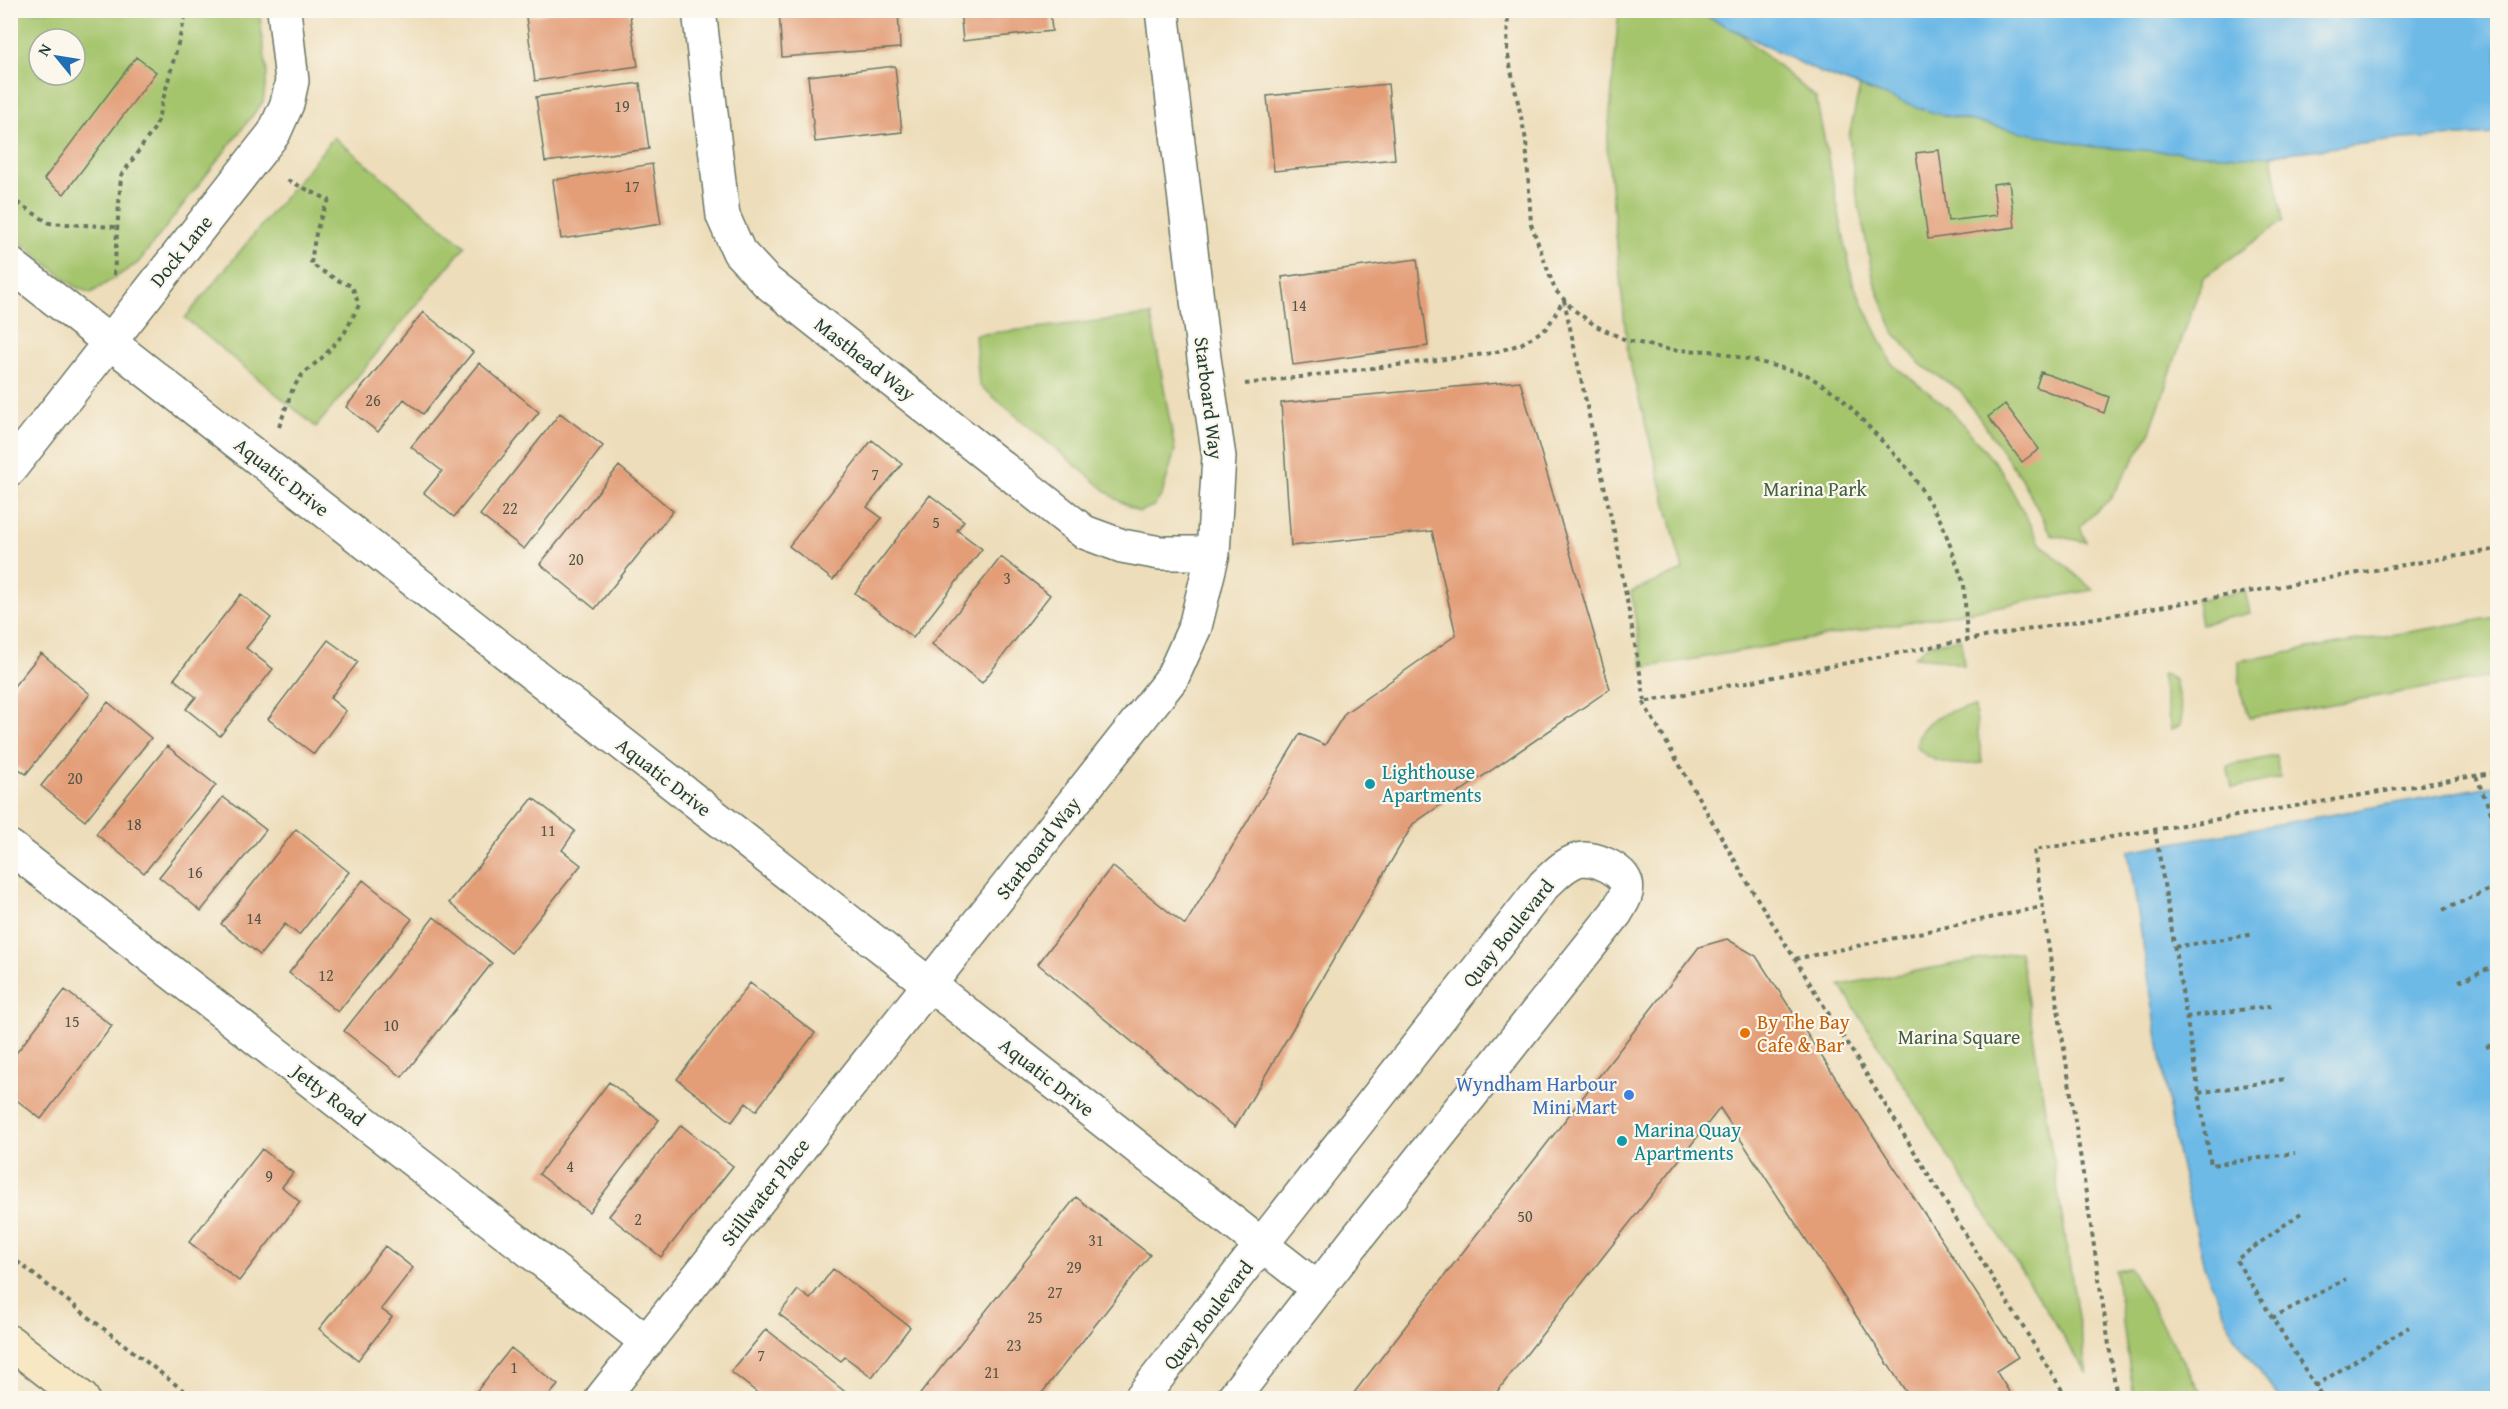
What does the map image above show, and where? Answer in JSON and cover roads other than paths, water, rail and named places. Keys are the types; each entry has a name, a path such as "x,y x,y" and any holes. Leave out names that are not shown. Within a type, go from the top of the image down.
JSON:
{"main road":[{"path":"10,1342 78,1393"}],"street":[{"name":"Dock Lane","path":"10,469 274,134 287,104 292,81 284,10"},
{"name":"Masthead Way","path":"699,10 723,216 739,252 767,282 1084,532 1122,546 1160,553 1213,553"},
{"name":"Starboard Way","path":"929,985 1172,678 1195,627 1213,553 1219,457 1208,388 1161,10"},
{"name":"Aquatic Drive","path":"10,264 1318,1289"},
{"name":"Jetty Road","path":"10,847 647,1342"},
{"name":"Quay Boulevard","path":"1141,1398 1263,1246 1544,885 1556,873 1579,860 1592,860 1618,872 1626,882 1626,895 1616,913 1233,1398"},
{"name":"Stillwater Place","path":"602,1398 929,985"}],"water":[{"path":"1696,11 2497,11 2497,134 2403,139 2255,157 2093,147 1934,113 1821,73"},
{"path":"2497,785 2497,1398 2279,1398 2234,1336 2204,1266 2174,1138 2128,851"}],"place":[{"name":"Lighthouse Apartments","path":"1370,784"},
{"name":"By The Bay Cafe & Bar","path":"1745,1033"},
{"name":"Wyndham Harbour Mini Mart","path":"1629,1095"},
{"name":"Marina Quay Apartments","path":"1622,1141"}],"park label":[{"name":"Marina Park","path":"1815,489"},
{"name":"Marina Square","path":"1959,1037"}]}
